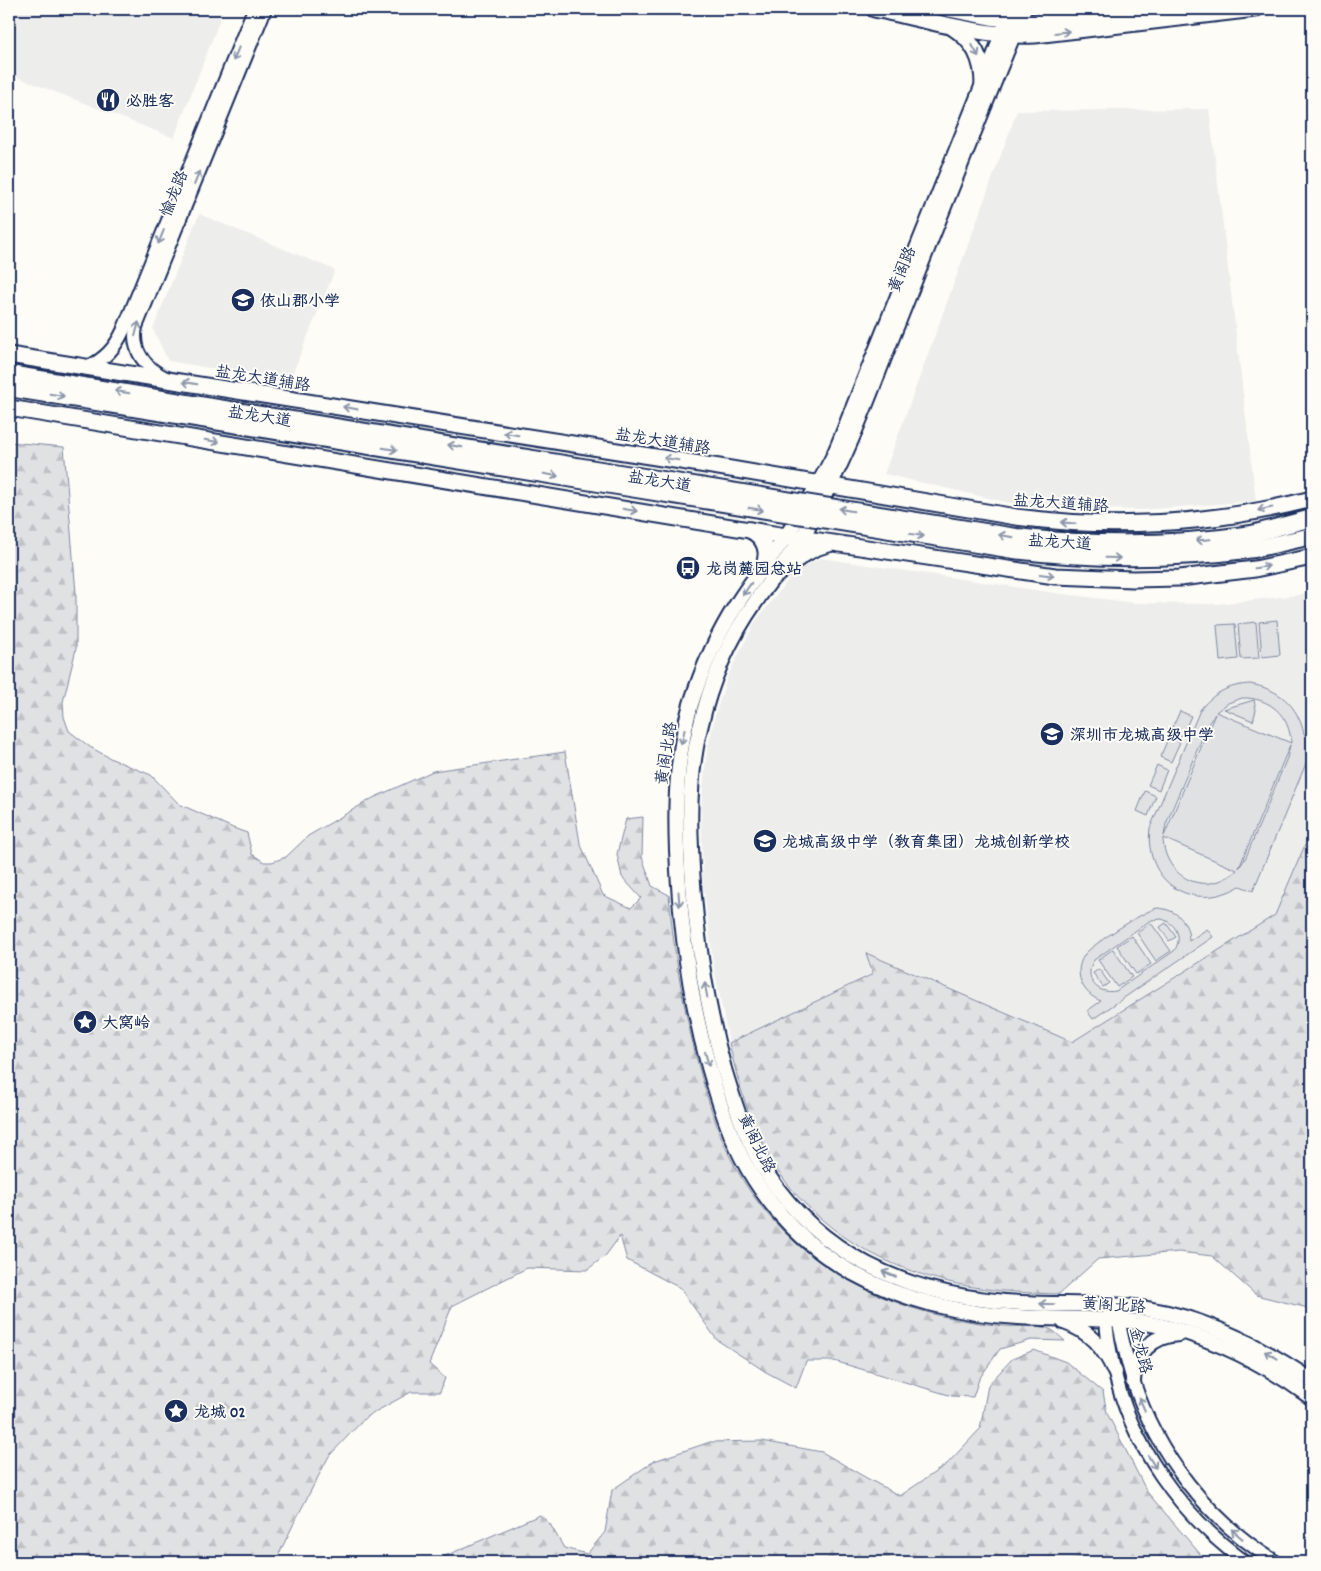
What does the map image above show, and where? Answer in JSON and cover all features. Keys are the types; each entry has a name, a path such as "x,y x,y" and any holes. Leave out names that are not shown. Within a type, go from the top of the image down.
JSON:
{"highway":[{"name":"盐龙大道","path":"9,374 606,477"},
{"name":"盐龙大道","path":"9,388 1049,541 1126,544 1216,539 1253,541 1312,536"},
{"name":"盐龙大道","path":"1253,541 1312,518"}],"main road":[{"path":"874,9 1008,35 1035,35 1256,9"},
{"path":"1092,9 1108,13"},
{"path":"961,10 1015,14 1032,22 1141,9"},
{"name":"黄阁路","path":"786,536 843,459 1015,14"},
{"path":"949,25 962,33 977,52 983,72 983,85"},
{"name":"黄阁路","path":"802,538 983,85 1008,35"},
{"name":"盐龙大道辅路","path":"9,355 719,467 1016,517 1088,524 1175,522 1220,517 1312,499"},
{"path":"9,408 786,536 1055,576 1125,579 1180,578 1254,569 1312,557"},
{"path":"705,522 714,520 728,511 734,496 731,479 719,467"},
{"path":"904,554 896,548 892,541 889,532 890,522 900,507 908,502 917,500"},
{"path":"750,530 759,536 765,546 767,573 816,548 835,543"},
{"name":"黄阁北路","path":"786,536 737,631 712,687 696,746 690,808 694,909 705,988 713,1027 729,1085 751,1146 773,1182 801,1216 841,1249 886,1274 947,1293 993,1301 1132,1307 1154,1311 1216,1329 1269,1354 1312,1381"},
{"name":"黄阁北路","path":"802,538 767,573 748,588 725,624 704,669 686,723 677,786 678,880 688,970 707,1060 731,1135 747,1168 779,1212 804,1238 848,1270 898,1293 944,1306 991,1315 1112,1320 1151,1324 1192,1335 1250,1359 1287,1380 1312,1398"},
{"path":"1048,1318 1074,1326 1090,1336 1102,1348 1115,1372"},
{"path":"1133,1381 1137,1362 1148,1346 1165,1336 1178,1334 1192,1335"}],"street":[{"name":"愉龙路","path":"88,367 106,356 123,331 254,9"},
{"name":"愉龙路","path":"168,380 150,368 137,352 134,335 136,327 265,9"},
{"name":"金龙路","path":"1115,1306 1112,1320 1115,1372 1130,1418 1145,1450 1179,1499 1199,1521 1245,1562"},
{"name":"金龙路","path":"1112,1320 1133,1381 1153,1430 1167,1453 1192,1488 1231,1529 1276,1562"}],"shaded area":[{"path":"9,9 224,9 174,138 9,74"},
{"path":"1209,109 1256,501 1142,510 1032,508 884,474 1017,111"},
{"name":"依山郡小学","path":"199,214 335,270 289,382 168,361 153,329"},
{"name":"深圳市龙城高级中学","path":"821,558 1136,603 1217,604 1298,595 1312,591 1312,848 1305,845 1275,915 1072,1042 867,953 873,973 729,1043 713,963 703,882 701,808 707,750 716,712 728,675 755,622 796,570"}],"green space":[{"path":"9,442 64,447 76,593 76,649 63,702 64,717 69,731 90,747 112,759 151,775 179,804 247,833 252,854 264,862 272,862 286,857 308,836 373,798 433,771 565,752 580,843 603,895 631,908 641,898 622,877 617,854 626,819 643,817 642,857 652,886 669,895 682,993 695,1052 710,1105 729,1155 745,1183 763,1208 806,1252 831,1270 886,1298 916,1309 960,1320 1005,1326 1047,1328 1054,1331 1065,1341 1031,1340 1000,1349 979,1379 973,1397 952,1396 834,1361 806,1361 796,1388 766,1372 717,1340 680,1288 627,1260 620,1236 606,1255 587,1270 527,1268 452,1306 429,1364 445,1378 440,1392 411,1392 366,1417 329,1456 275,1562 9,1562"},
{"path":"1277,620 1280,655 1262,657 1259,622"},
{"path":"1256,622 1259,658 1241,659 1238,624"},
{"path":"1235,624 1238,659 1220,661 1217,625"},
{"path":"1250,684 1270,690 1286,700 1297,715 1304,734 1312,737 1312,749 1253,891 1240,886 1223,894 1206,896 1189,894 1175,888 1163,878 1155,864 1150,847 1150,828 1200,710 1210,699 1222,691 1235,686","holes":["1242,698 1252,698 1269,704 1282,716 1287,724 1291,743 1216,712 1228,703","1215,714 1164,836 1166,824 1208,724","1290,745 1287,758 1246,857 1239,868","1163,838 1237,870 1213,883 1201,883 1179,874 1171,865"]},
{"path":"1254,700 1256,710 1253,721 1224,709"},
{"path":"1180,711 1191,716 1182,736 1171,731"},
{"path":"1169,737 1180,742 1171,762 1160,757"},
{"path":"1157,765 1167,770 1159,790 1148,785"},
{"path":"1145,791 1156,796 1148,816 1137,811"},
{"path":"1305,845 1312,848 1312,1309 1256,1295 1212,1256 1179,1252 1098,1259 1059,1294 994,1290 942,1280 912,1271 883,1259 831,1227 808,1207 787,1183 769,1157 745,1102 729,1043 873,974 866,953 1072,1042 1275,915"},
{"path":"1157,908 1164,909 1180,917 1187,928 1189,941 1207,929 1213,937 1093,1019 1087,1011 1101,1001 1094,998 1081,982 1079,968 1081,961 1085,954 1098,943","holes":["1162,919 1175,928 1178,936 1177,946 1174,951 1116,991 1109,992 1103,990 1093,983 1090,973 1094,960 1148,922"]},
{"path":"1151,923 1171,951 1156,961 1137,933"},
{"path":"1166,923 1176,937 1169,941 1160,927"},
{"path":"1132,936 1151,964 1136,974 1117,946"},
{"path":"1113,949 1132,977 1117,987 1098,960"},
{"path":"1099,969 1109,983 1103,987 1093,973"},
{"path":"1034,1350 1066,1362 1103,1392 1107,1413 1147,1492 1207,1562 431,1562 540,1515 550,1524 564,1548 587,1554 605,1532 612,1490 654,1461 710,1442 762,1441 822,1452 900,1496 947,1464 980,1429 988,1385 1012,1359"}],"place":[{"name":"必胜客","path":"108,100"},
{"name":"依山郡小学","path":"243,300"},
{"name":"龙岗麓园总站","path":"688,568"},
{"name":"深圳市龙城高级中学","path":"1052,734"},
{"name":"龙城高级中学（教育集团）龙城创新学校","path":"765,841"},
{"name":"大窝岭","path":"85,1022"},
{"name":"龙城 02","path":"176,1411"}]}
